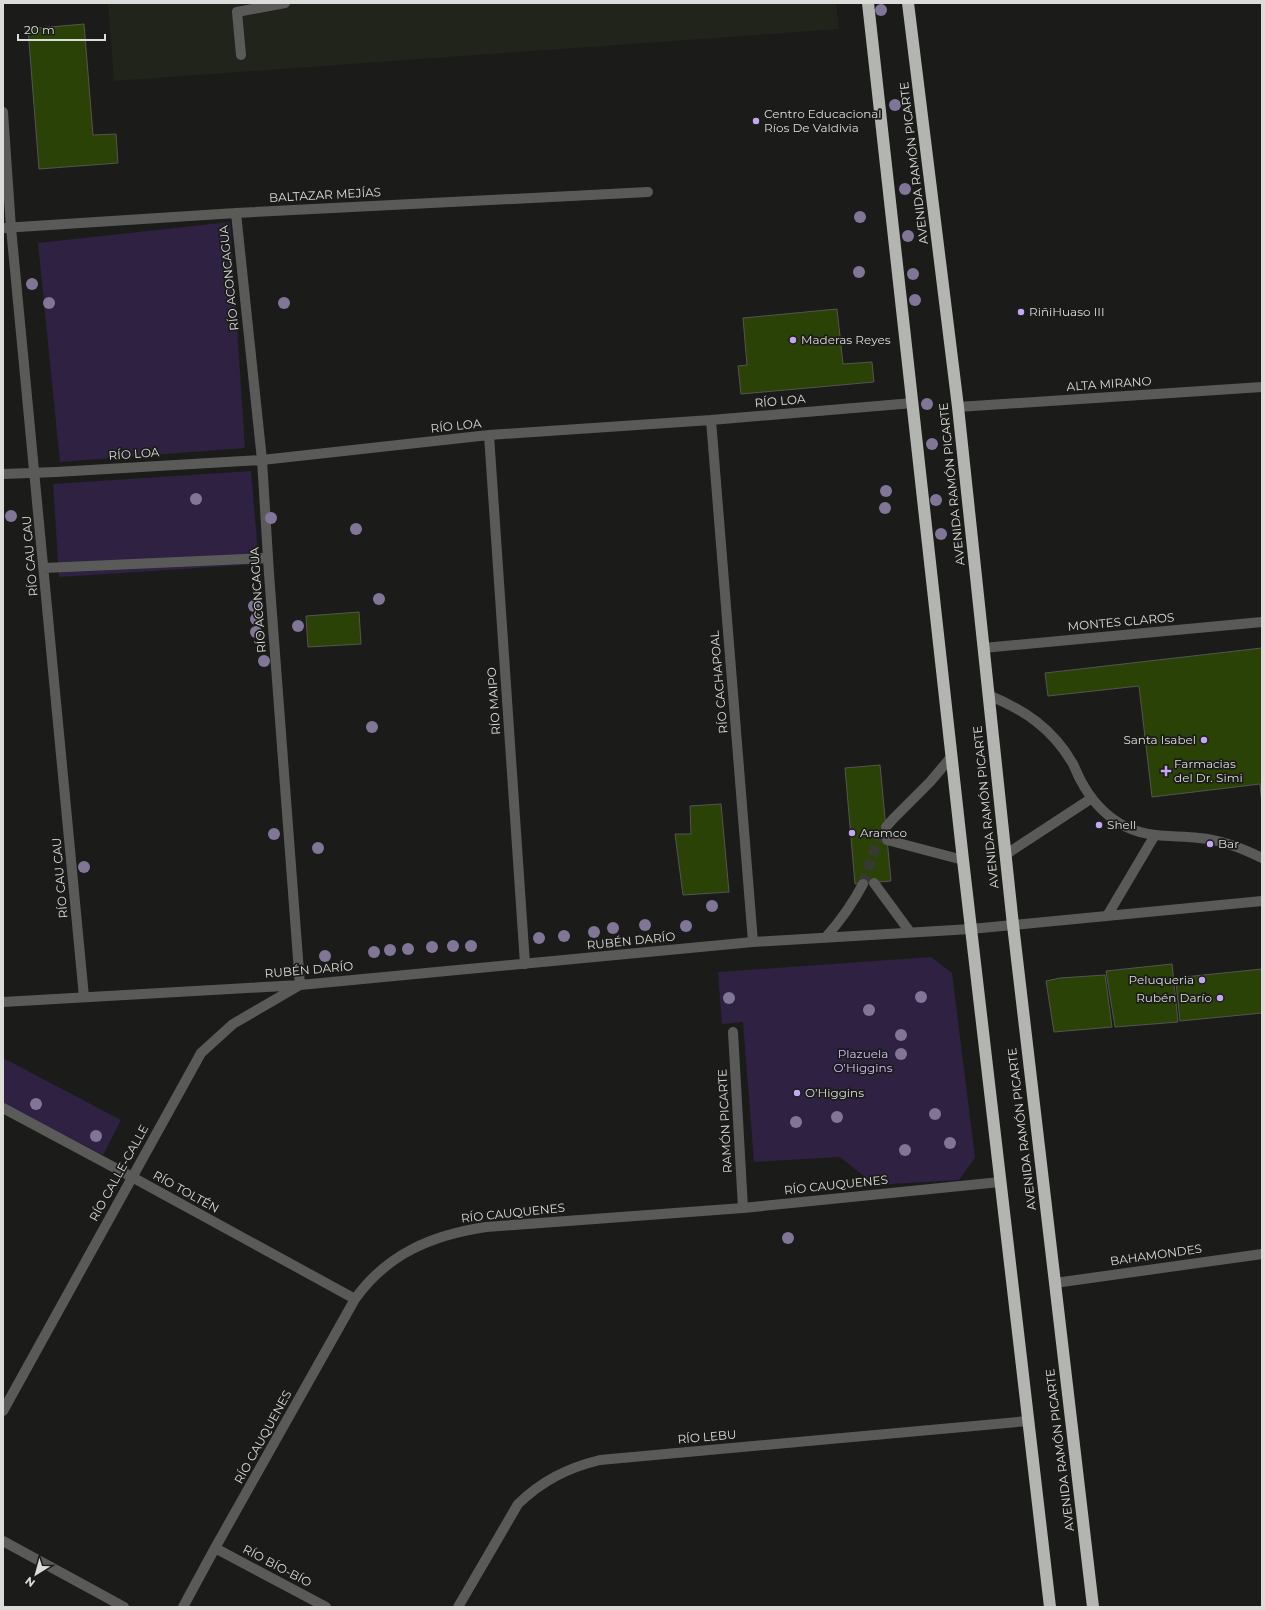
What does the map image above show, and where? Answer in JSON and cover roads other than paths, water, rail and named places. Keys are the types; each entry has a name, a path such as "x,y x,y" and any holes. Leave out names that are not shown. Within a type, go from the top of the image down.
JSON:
{"highway":[{"path":"868,3 963,860 1050,1607"},
{"name":"AVENIDA RAMÓN PICARTE","path":"908,3 958,406 1005,855 1093,1607"}],"street":[{"path":"242,55 238,12 284,3"},
{"name":"RÍO CAU CAU","path":"3,112 7,228 35,473 84,997"},
{"name":"BALTAZAR MEJÍAS","path":"7,228 236,213 648,192"},
{"name":"RÍO ACONCAGUA","path":"236,213 262,460 300,986"},
{"name":"ALTA MIRANO","path":"958,406 1262,387"},
{"name":"RÍO LOA","path":"3,474 262,460 488,435 711,420 912,403"},
{"name":"RÍO CACHAPOAL","path":"711,420 753,942"},
{"name":"RÍO MAIPO","path":"488,435 525,964"},
{"path":"44,568 268,558"},
{"name":"MONTES CLAROS","path":"983,648 1262,622"},
{"path":"988,695 1031,716 1049,732 1064,750 1092,798 1104,812 1120,824 1137,831 1155,835 1174,838 1199,838 1224,842 1247,850 1262,858"},
{"path":"886,827 892,819 930,782 952,756"},
{"path":"1005,855 1092,798"},
{"path":"1107,916 1155,835"},
{"path":"887,840 963,860"},
{"path":"874,883 910,932"},
{"path":"826,937 850,907 863,884"},
{"name":"RUBÉN DARÍO","path":"3,1002 300,986 753,942 971,929 1262,901"},
{"name":"RÍO CALLE-CALLE","path":"3,1411 201,1052 233,1024 300,986"},
{"name":"RAMÓN PICARTE","path":"733,1032 743,1208"},
{"name":"RÍO TOLTÉN","path":"3,1108 355,1299"},
{"name":"RÍO CAUQUENES","path":"183,1607 355,1299 377,1274 412,1248 435,1238 460,1231 486,1227 743,1208 1000,1182"},
{"name":"BAHAMONDES","path":"1055,1283 1262,1254"},
{"name":"RÍO LEBU","path":"458,1607 518,1504 532,1491 548,1480 582,1464 608,1460 1028,1421"},
{"path":"3,1541 124,1607"},
{"name":"RÍO BÍO-BÍO","path":"215,1548 326,1607"}],"tunnel":[{"path":"863,884 875,848 886,827"}],"place":[{"name":"Centro Educacional Ríos De Valdivia","path":"756,121"},
{"name":"RiñiHuaso III","path":"1021,312"},
{"name":"Maderas Reyes","path":"793,340"},
{"name":"Santa Isabel","path":"1204,740"},
{"name":"Farmacias del Dr. Simi","path":"1166,771"},
{"name":"Shell","path":"1099,825"},
{"name":"Aramco","path":"852,833"},
{"name":"Bar","path":"1210,844"},
{"name":"Peluqueria","path":"1202,980"},
{"name":"Rubén Darío","path":"1220,998"},
{"name":"O’Higgins","path":"797,1093"}],"park label":[{"name":"Plazuela O’Higgins","path":"863,1061"}]}
